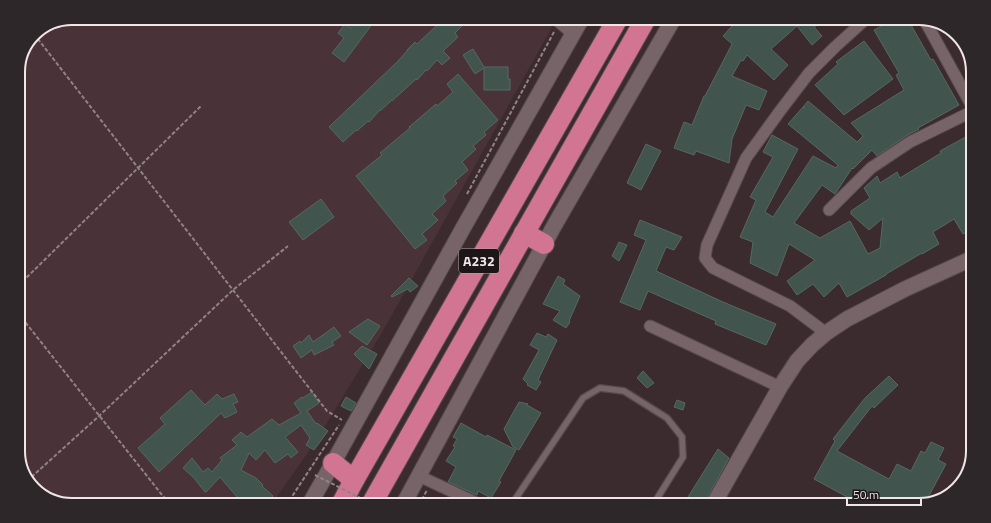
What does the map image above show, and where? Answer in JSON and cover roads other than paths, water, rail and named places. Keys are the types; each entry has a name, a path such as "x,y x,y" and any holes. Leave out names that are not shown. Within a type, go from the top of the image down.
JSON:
{"highway":[{"name":"A232","path":"345,498 614,25"},
{"name":"A232","path":"374,498 642,25"},
{"path":"524,233 544,244"},
{"path":"333,464 353,483 339,498"}],"main road":[{"path":"314,498 454,244 578,25"},
{"path":"409,498 425,479 544,244 670,25"},
{"path":"717,498 780,387 797,361 812,345 826,333 847,319 905,289 966,261"}],"street":[{"path":"563,25 573,34"},
{"path":"826,333 790,306 713,268 705,258 707,245 746,158 810,73 859,25"},
{"path":"928,26 966,97"},
{"path":"829,210 871,168 910,142 966,114"},
{"path":"650,326 780,387"},
{"path":"425,479 467,498"}],"lane":[{"path":"516,498 583,398 600,388 624,391 667,418 682,438 683,457 657,498"}]}
